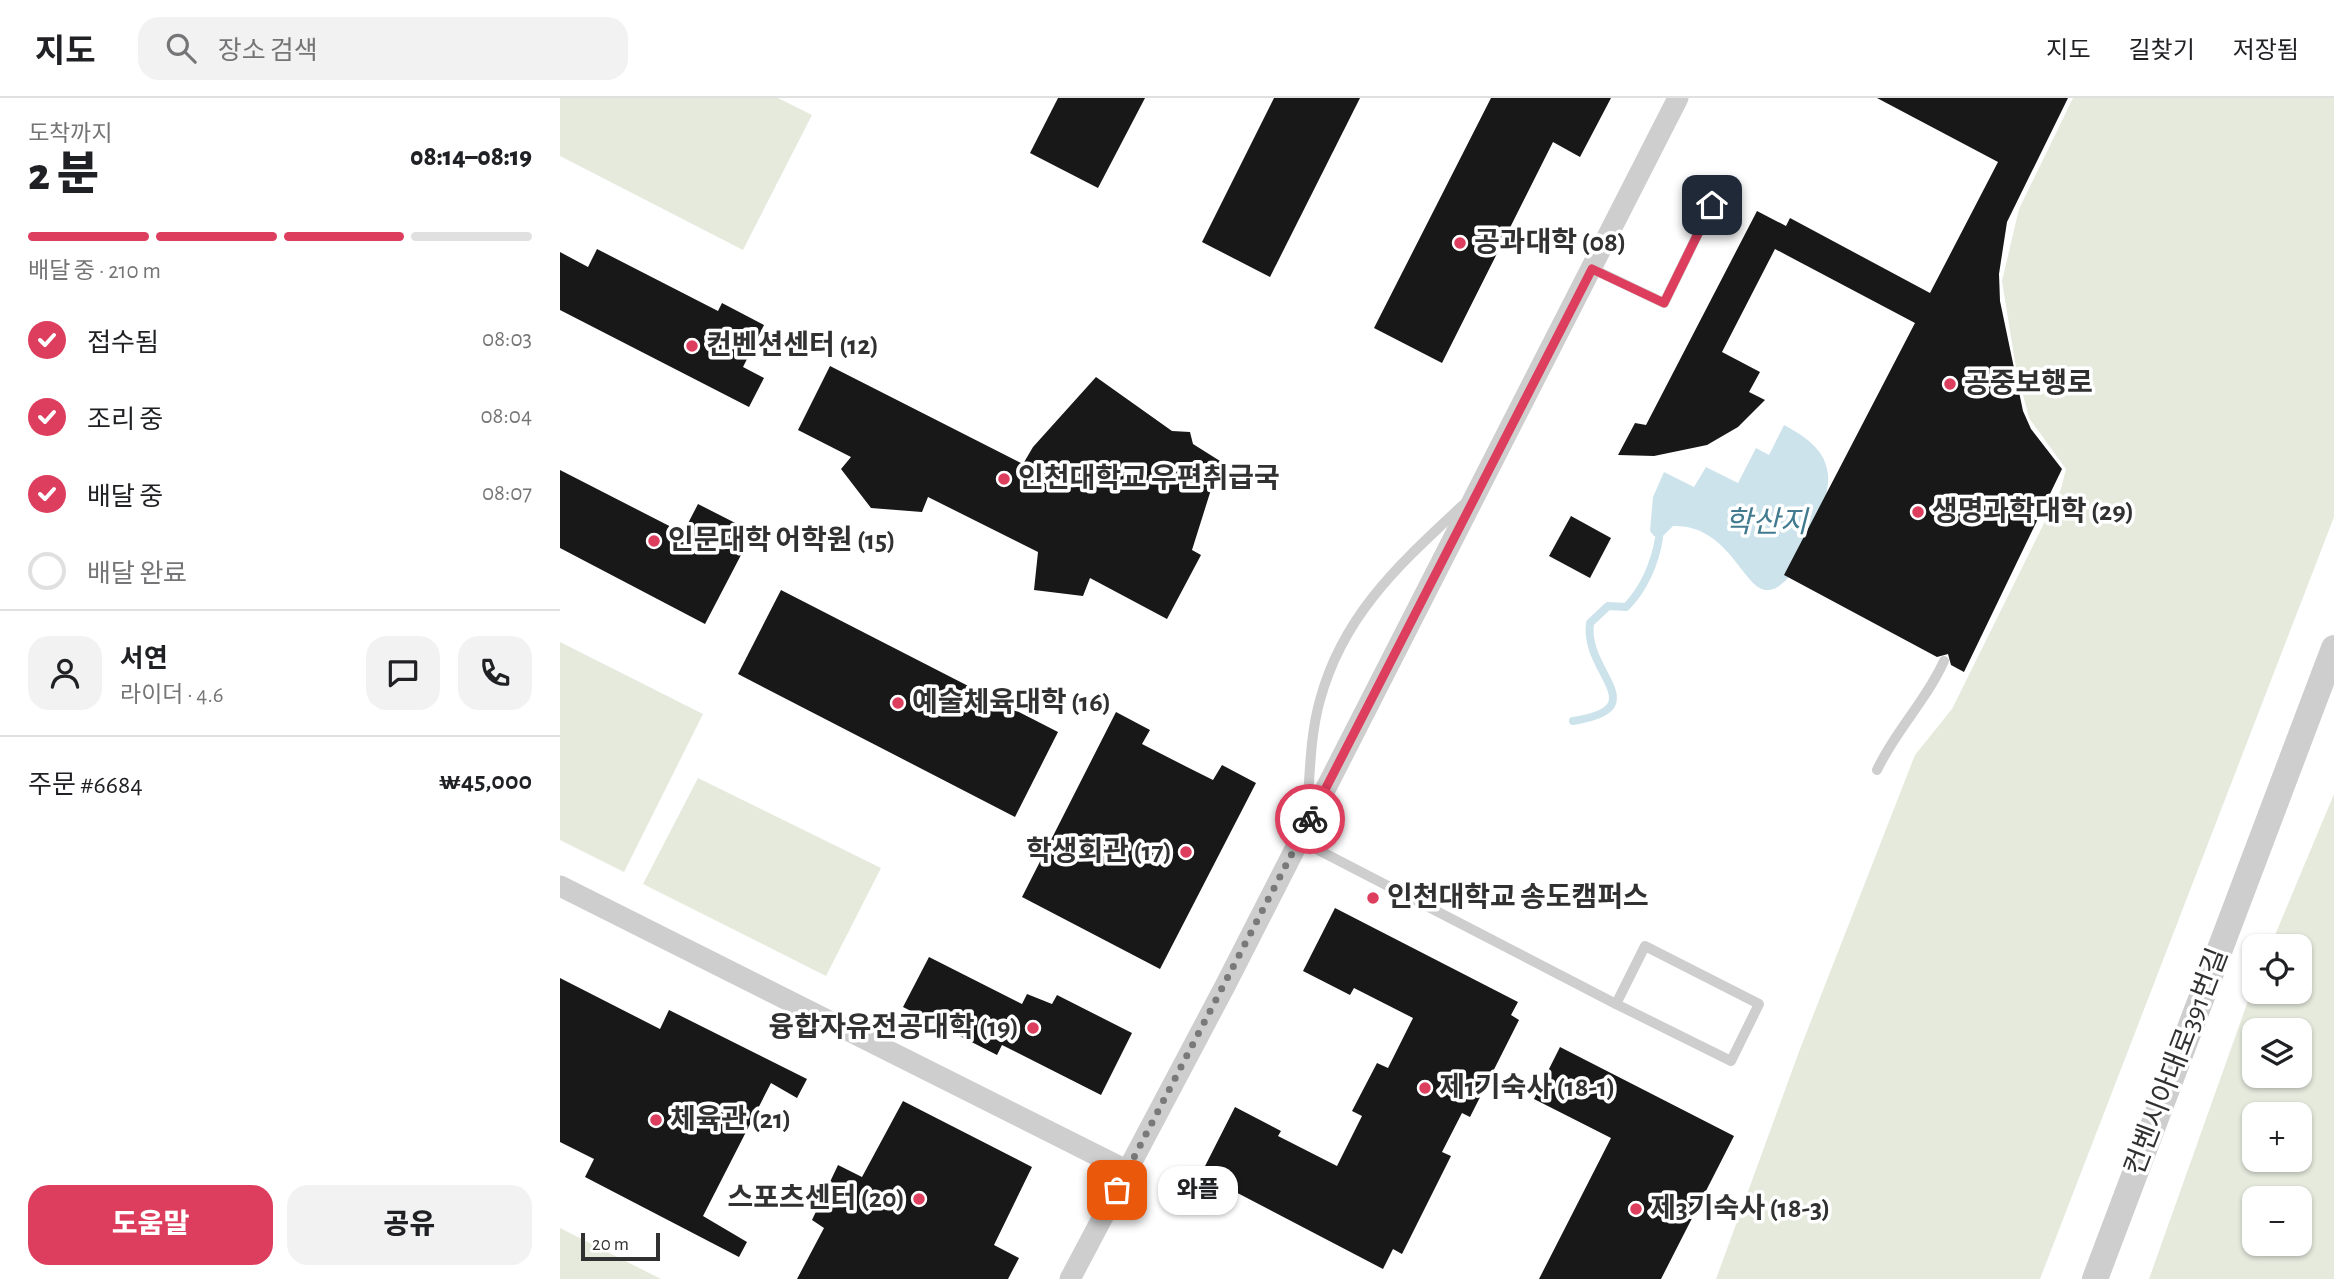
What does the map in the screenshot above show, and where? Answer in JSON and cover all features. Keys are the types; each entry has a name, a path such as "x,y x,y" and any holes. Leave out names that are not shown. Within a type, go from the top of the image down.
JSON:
{"street":[{"path":"1070,1279 1302,834 1678,98"},
{"name":"컨벤시아대로391번길","path":"2095,1279 2334,648"},
{"path":"560,886 1128,1171"}],"lane":[{"path":"1592,269 1664,303 1712,205"},
{"path":"1479,490 1376,589 1356,620 1327,677 1319,702 1302,834 1616,1004 1731,1061 1759,1003 1644,946 1616,1004"},
{"path":"1877,771 1890,741 1920,707 1944,662"}],"shaded area":[{"path":"560,98 778,98 812,115 743,250 560,156"},
{"path":"2073,98 2334,98 2334,517 2040,1279 1716,1279 1800,1049 1915,755 1952,709 2061,489 2066,469 2029,418 2016,368 2002,281 2019,209"},
{"path":"560,642 703,714 624,872 560,840"},
{"path":"698,778 881,868 826,976 643,884"},
{"path":"2334,794 2334,1279 2149,1279 2247,1004 2312,1004 2312,934 2275,934"},
{"path":"560,1228 661,1279 560,1279"}],"water":[{"name":"학산지","path":"1784,425 1813,444 1823,458 1828,475 1824,504 1810,543 1800,562 1778,587 1766,590 1758,587 1721,545 1692,528 1673,526 1662,537 1654,536 1650,531 1653,497 1664,472 1694,487 1706,467 1738,483 1756,448 1769,455"}],"building":[{"path":"1058,98 1145,98 1098,188 1030,153"},
{"path":"1274,98 1360,98 1270,277 1202,242"},
{"name":"공과대학 (08)","path":"1491,98 1611,98 1580,157 1553,142 1442,363 1374,328"},
{"name":"공중보행로","path":"1877,98 2068,98 2007,222 1999,274 2000,301 2023,411 2031,429 2062,469 1964,672 1951,665 1948,654 1937,657 1784,575 1915,323 1775,249 1722,352 1760,372 1749,392 1765,400 1738,427 1707,445 1654,456 1618,455 1635,423 1646,425 1757,211 1786,226 1790,218 1930,293 1998,162"},
{"name":"컨벤션센터 (12)","path":"597,249 718,311 722,303 764,325 743,367 764,378 749,407 560,310 560,252 588,267"},
{"path":"830,366 1023,464 1033,447 1096,377 1172,431 1190,432 1193,444 1220,461 1192,550 1201,555 1167,619 1090,578 1083,596 1034,590 1038,552 928,497 922,512 871,508 841,469 851,457 798,430"},
{"name":"인문대학 어학원 (15)","path":"560,470 683,533 698,504 753,532 705,624 560,548"},
{"path":"1571,516 1611,538 1590,578 1549,556"},
{"name":"예술체육대학 (16)","path":"781,590 1058,732 1015,817 738,674"},
{"name":"학생회관 (17)","path":"1116,712 1150,730 1142,744 1187,767 1213,780 1222,765 1256,783 1160,969 1022,897"},
{"name":"제1기숙사 (18-1)","path":"1335,908 1518,1002 1511,1015 1519,1020 1470,1117 1462,1113 1442,1152 1451,1156 1402,1254 1393,1249 1383,1269 1201,1174 1235,1107 1281,1131 1278,1136 1337,1166 1362,1116 1352,1111 1377,1063 1388,1068 1413,1018 1354,988 1350,995 1303,971"},
{"name":"융합자유전공대학 (19)","path":"929,957 1022,1004 1027,994 1052,1004 1057,995 1132,1033 1101,1095 1002,1045 997,1055 903,1007"},
{"name":"체육관 (21)","path":"560,978 660,1029 669,1010 807,1079 797,1098 771,1083 703,1216 747,1242 739,1257 585,1177 594,1159 560,1142"},
{"name":"제3기숙사 (18-3)","path":"1560,1047 1734,1136 1661,1279 1539,1279 1611,1138 1534,1099"},
{"name":"스포츠센터 (20)","path":"903,1101 1032,1167 994,1245 1019,1258 1008,1279 797,1279 824,1228 812,1220 838,1165 862,1177"}],"waterway":[{"path":"1573,721 1597,715 1610,707 1613,697 1596,658 1590,623 1608,606 1626,607 1632,600 1648,575 1659,538"}],"way so far":[{"path":"1117,1190 1310,819"}],"place":[{"name":"공과대학 (08)","path":"1460,243"},
{"name":"컨벤션센터 (12)","path":"692,346"},
{"name":"공중보행로","path":"1950,384"},
{"name":"인천대학교 우편취급국","path":"1004,479"},
{"name":"생명과학대학 (29)","path":"1918,512"},
{"name":"인문대학 어학원 (15)","path":"654,541"},
{"name":"예술체육대학 (16)","path":"898,703"},
{"name":"학생회관 (17)","path":"1186,852"},
{"name":"인천대학교 송도캠퍼스","path":"1373,898"},
{"name":"융합자유전공대학 (19)","path":"1033,1028"},
{"name":"제1기숙사 (18-1)","path":"1425,1088"},
{"name":"체육관 (21)","path":"656,1120"},
{"name":"와플","path":"1117,1190"},
{"name":"스포츠센터 (20)","path":"919,1199"},
{"name":"제3기숙사 (18-3)","path":"1636,1209"}],"route":[{"path":"1310,819 1592,269 1664,303 1712,205"}]}
